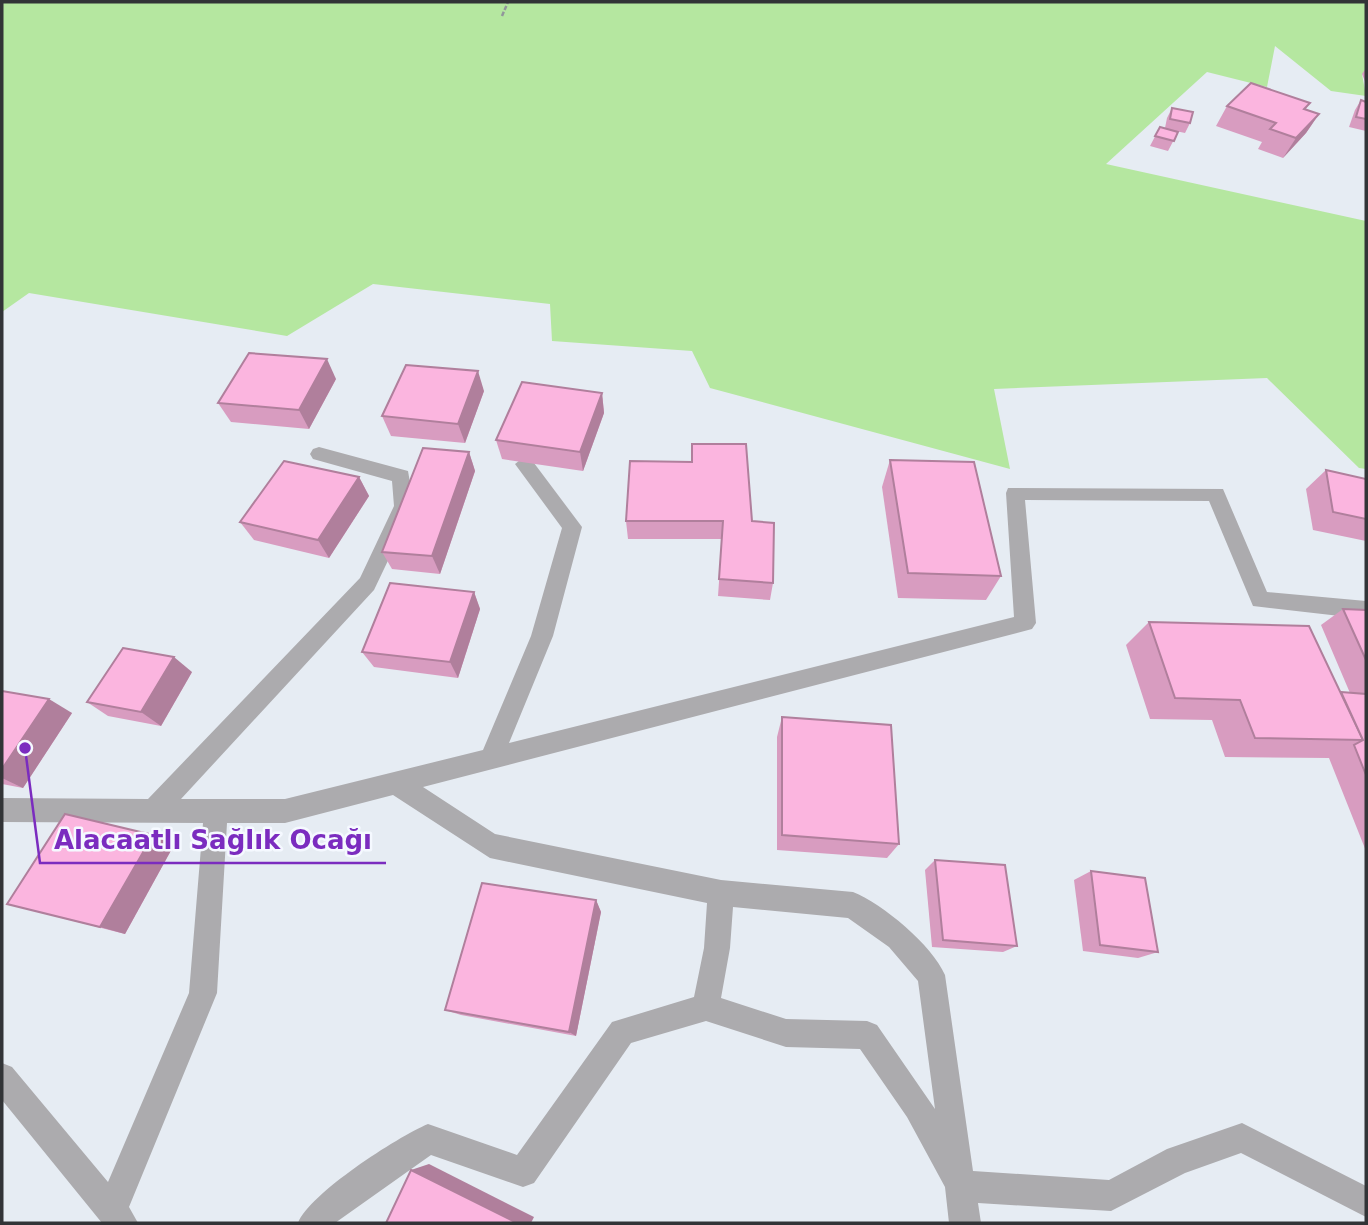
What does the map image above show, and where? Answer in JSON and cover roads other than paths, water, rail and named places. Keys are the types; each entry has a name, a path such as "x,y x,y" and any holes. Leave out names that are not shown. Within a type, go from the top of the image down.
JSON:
{"street":[{"path":"153,811 368,584 404,506 401,476 319,453"},
{"path":"490,760 542,636 572,527 524,464"},
{"path":"2,810 285,811 1025,623 1015,494 1216,494 1260,600 1366,610"},
{"path":"395,783 490,846 721,893 853,905 898,938 931,975 965,1223"},
{"path":"2,1077 117,1217 203,993 216,811"},
{"path":"706,1007 717,948 721,893"},
{"path":"314,1223 330,1205 428,1139 523,1172 622,1032 706,1007 786,1033 867,1035 917,1107 961,1186"},
{"path":"961,1186 1111,1196 1178,1160 1242,1138 1366,1202"}],"place":[{"name":"Alacaatlı Sağlık Ocağı","path":"25,748"}]}
